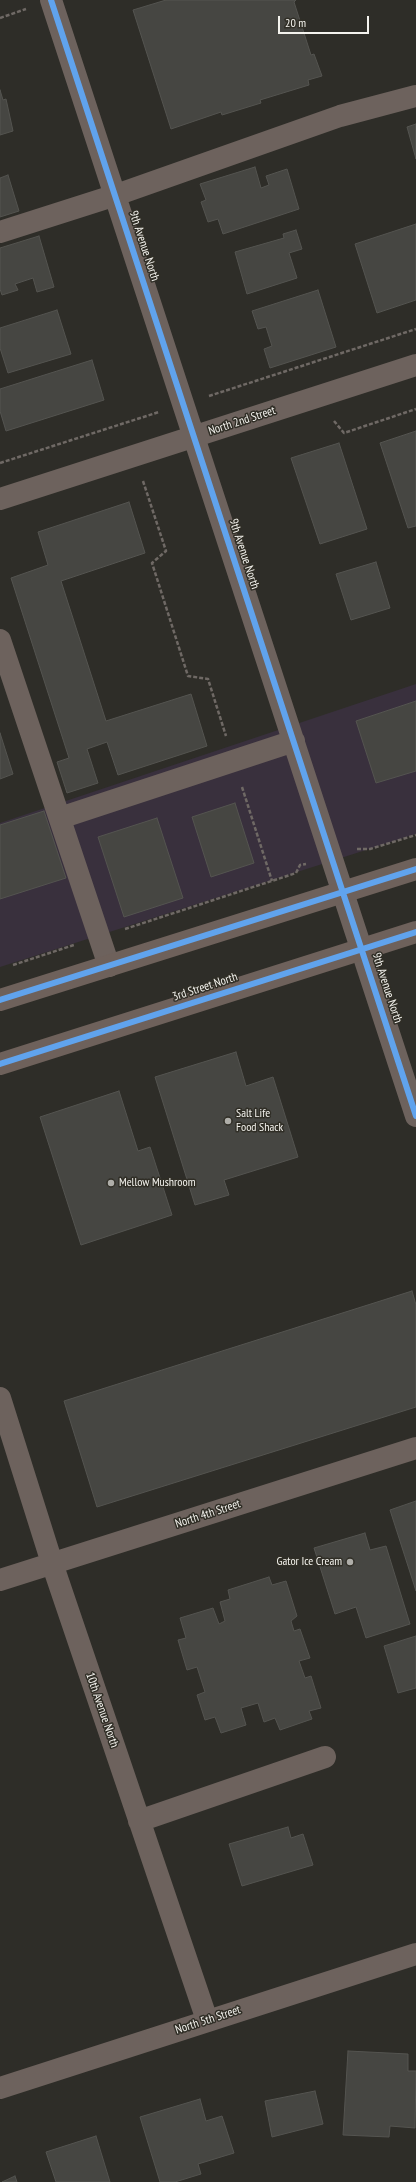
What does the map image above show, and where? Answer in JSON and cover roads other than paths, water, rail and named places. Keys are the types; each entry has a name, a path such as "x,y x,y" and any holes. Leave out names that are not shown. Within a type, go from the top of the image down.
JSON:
{"main road":[{"path":"0,1000 344,893 416,869"},
{"name":"3rd Street North","path":"0,1064 416,932"}],"street":[{"name":"9th Avenue North","path":"51,0 363,949 416,1116"},
{"path":"0,232 116,196 340,116 416,96"},
{"name":"North 2nd Street","path":"0,499 416,365"},
{"path":"0,640 109,966"},
{"path":"60,818 294,741"},
{"name":"10th Avenue North","path":"0,1398 52,1563 207,2020"},
{"name":"North 4th Street","path":"0,1580 416,1448"},
{"path":"139,1821 325,1757"},
{"name":"North 5th Street","path":"0,2088 207,2020 416,1954"}],"place":[{"name":"Salt Life Food Shack","path":"228,1121"},
{"name":"Mellow Mushroom","path":"111,1183"},
{"name":"Gator Ice Cream","path":"350,1562"}]}
